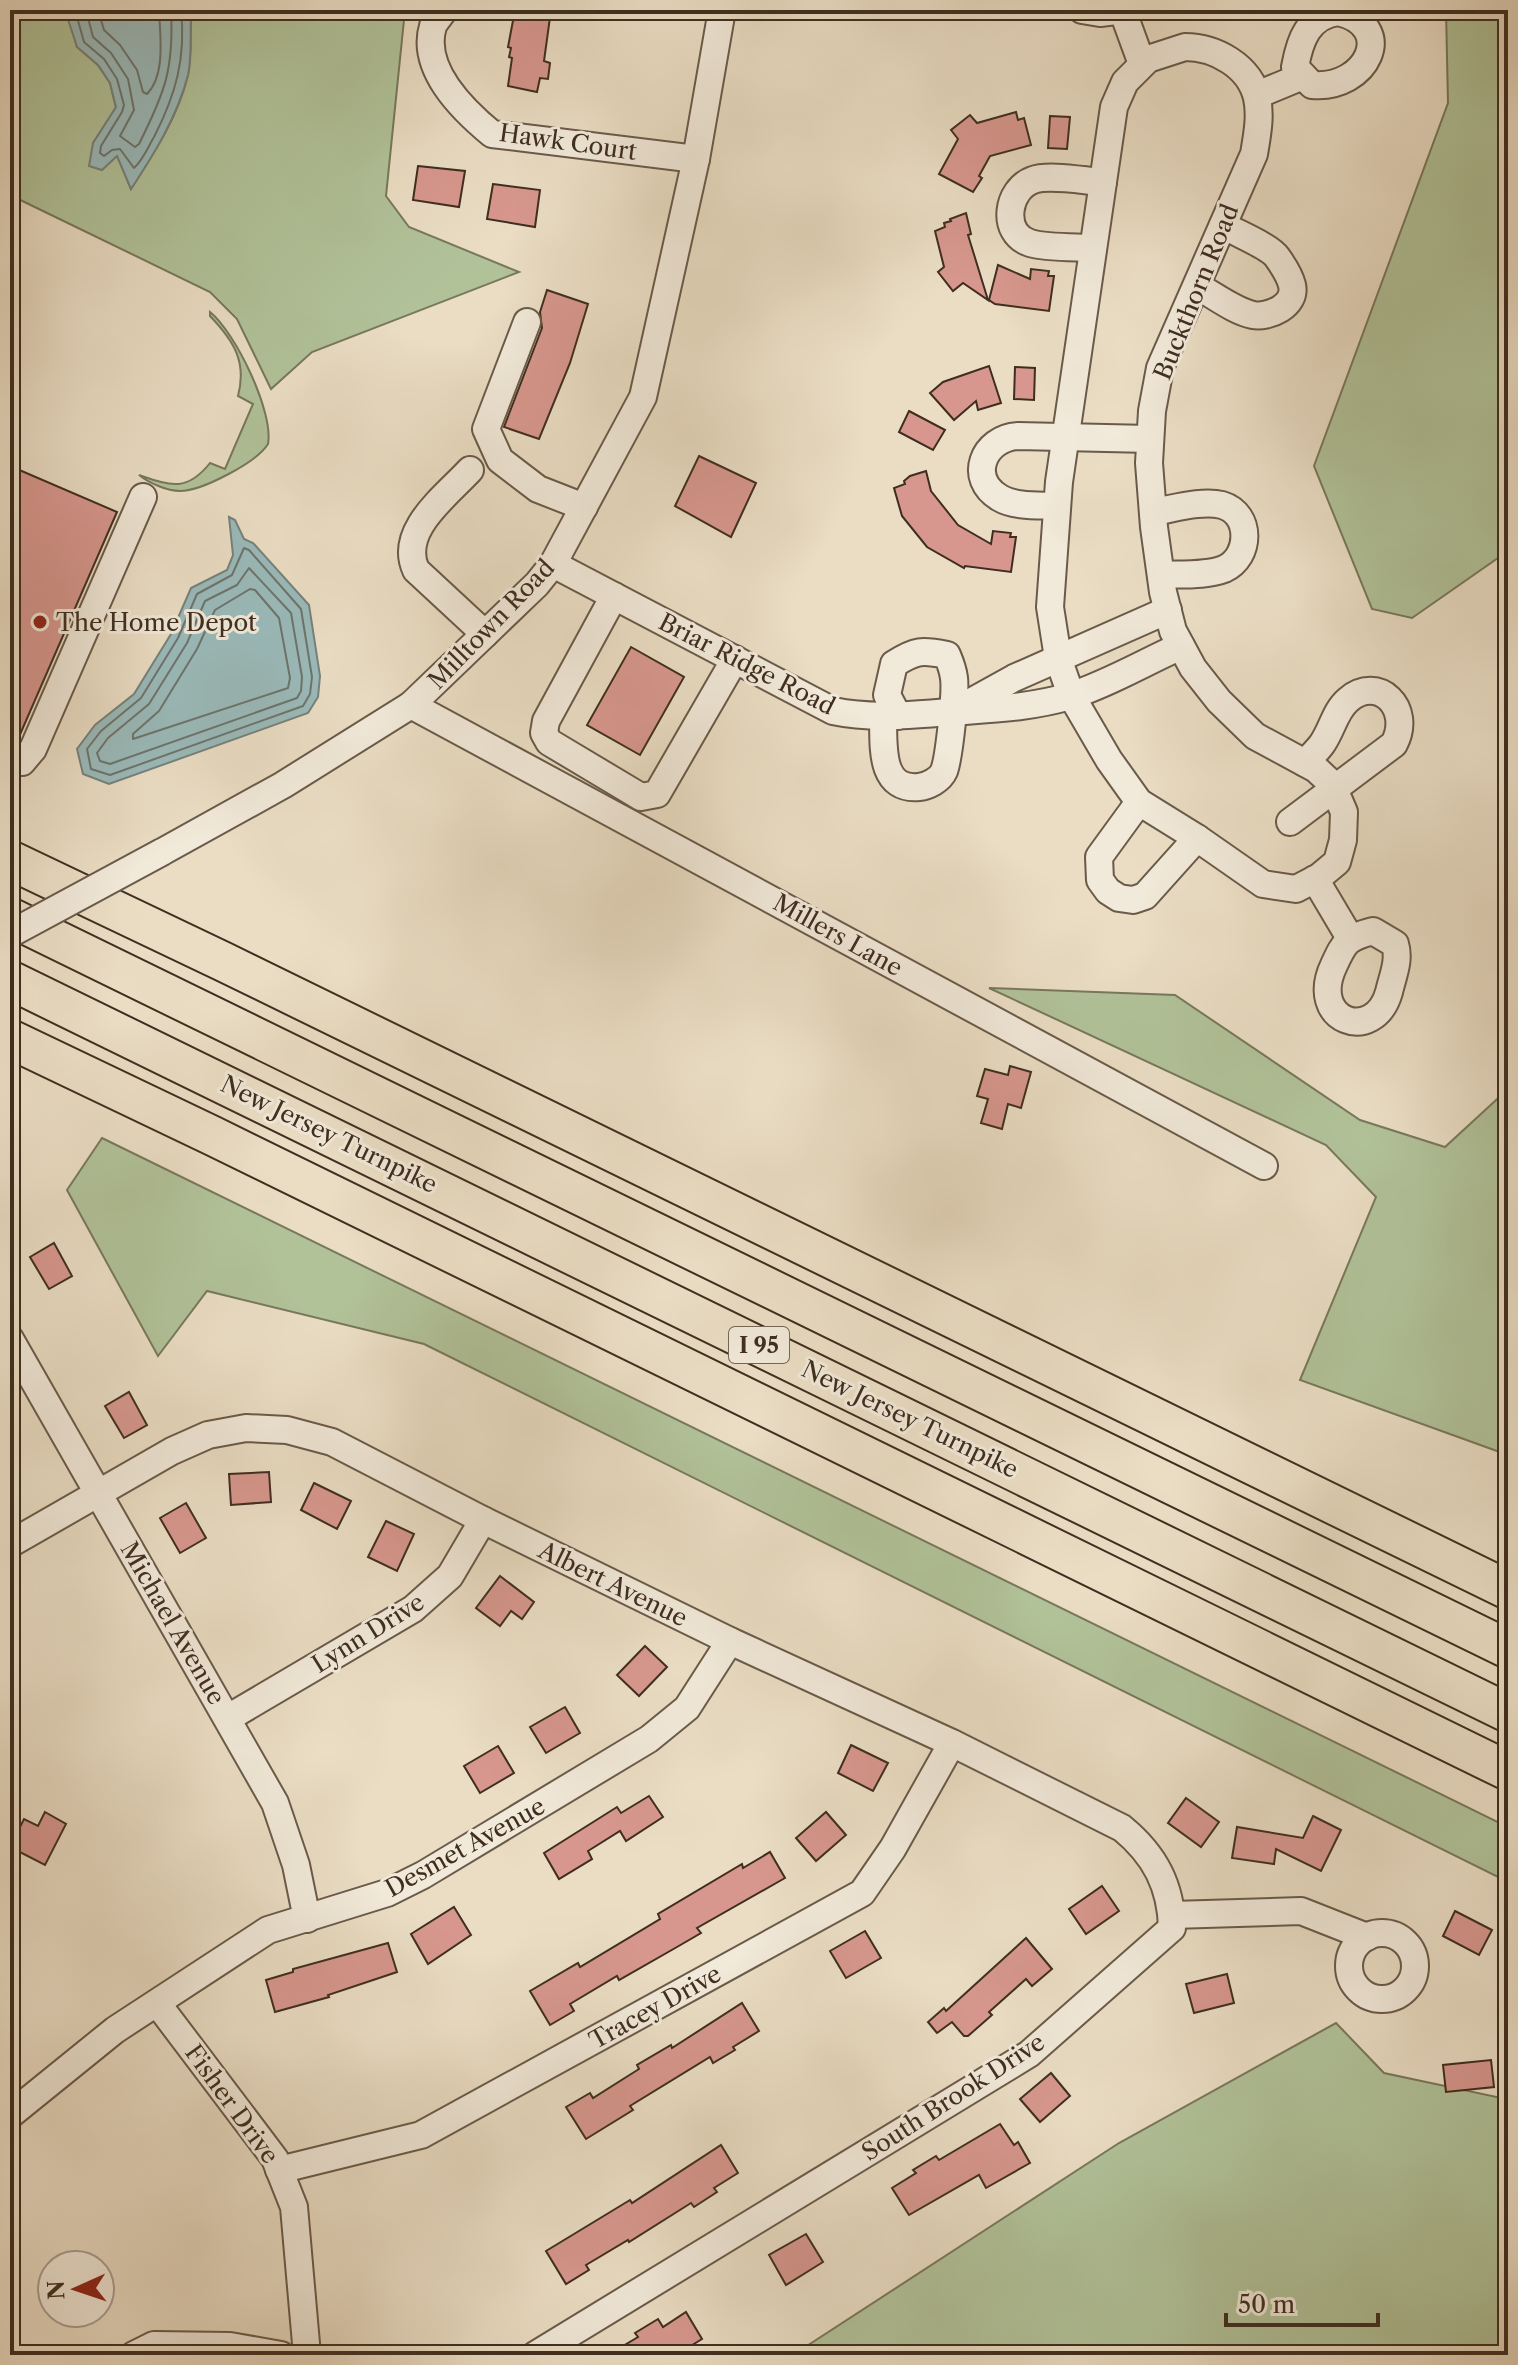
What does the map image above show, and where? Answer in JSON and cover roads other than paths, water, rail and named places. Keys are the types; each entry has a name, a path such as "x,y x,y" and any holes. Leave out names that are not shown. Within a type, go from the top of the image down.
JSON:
{"highway":[{"path":"10,860 1508,1590"},
{"name":"I 95","path":"10,917 1508,1649"},
{"name":"New Jersey Turnpike","path":"10,980 1508,1713"},
{"name":"I 95","path":"10,1039 1508,1771"}],"street":[{"name":"Hawk Court","path":"444,10 433,26 432,54 444,84 466,112 492,134 696,159"},
{"name":"Milltown Road","path":"10,934 283,785 411,705 537,584 553,564 643,397 696,159 722,10"},
{"path":"1082,10 1100,13 1123,11 1142,64"},
{"path":"1303,76 1257,95 1246,76 1226,57 1203,47 1185,47 1148,59 1125,82 1114,107 1065,437 1050,607 1058,658 1071,695 1109,760 1139,802 1263,884 1296,889 1337,862 1343,840 1344,812 1334,788"},
{"name":"Buckthorn Road","path":"1257,95 1258,128 1254,154 1160,368 1150,439 1153,512 1161,575 1173,631 1193,668 1219,701 1255,736 1316,769 1334,788"},
{"path":"1093,248 1029,243 1018,235 1011,222 1010,208 1014,195 1021,187 1041,178 1103,182"},
{"path":"1197,286 1248,314 1262,316 1275,313 1286,304 1292,292 1276,255 1223,225"},
{"path":"527,322 486,429 500,460 538,489 584,507"},
{"path":"1057,506 1002,500 991,492 983,480 982,466 986,453 995,443 1008,437 1150,439"},
{"path":"470,470 416,529 411,543 411,559 416,570 485,634"},
{"path":"10,762 22,762 33,749 143,497"},
{"path":"1153,512 1220,505 1237,516 1244,528 1242,552 1233,564 1221,570 1161,575"},
{"name":"Briar Ridge Road","path":"553,564 833,711 855,716 1008,708 1071,695 1181,646"},
{"path":"614,596 546,721 544,733 549,742 641,797 657,794 735,659"},
{"name":"Briar Ridge Road","path":"953,712 1014,678 1168,610"},
{"path":"926,650 947,655 954,677 953,712 944,771 935,781 923,787 910,787 890,775 884,763 891,716 887,695 894,664 911,653 926,650"},
{"path":"1290,822 1394,744 1402,722 1393,701 1369,691 1355,695 1345,703 1322,743 1305,763"},
{"name":"Millers Lane","path":"411,705 1264,1166"},
{"path":"1139,802 1102,850 1098,871 1100,880 1108,891 1119,898 1133,900 1145,896 1197,838"},
{"path":"1315,879 1350,938"},
{"name":"Michael Avenue","path":"10,1339 275,1803 296,1865 307,1919"},
{"name":"Albert Avenue","path":"10,1544 172,1451 208,1435 246,1428 287,1430 332,1442 730,1641 952,1743 1122,1828 1154,1860 1165,1882 1172,1915"},
{"name":"Lynn Drive","path":"228,1718 413,1609 450,1576 483,1520"},
{"name":"Desmet Avenue","path":"10,2115 115,2030 268,1930 387,1893 423,1875 649,1739 687,1708 730,1641"},
{"name":"Tracey Drive","path":"279,2170 421,2135 862,1893 893,1848 952,1743"},
{"path":"1172,1915 1301,1911 1367,1937"},
{"name":"South Brook Drive","path":"535,2355 1029,2054 1172,1928 1172,1915"},
{"name":"Fisher Drive","path":"157,2003 275,2159 294,2207 307,2355"},
{"path":"134,2355 154,2345 230,2346 281,2355"}],"water":[{"path":"65,10 188,10 191,18 188,75 178,106 131,189 117,156 102,170 89,166 93,143 116,107 110,83 98,65 77,47"},
{"path":"229,517 235,520 244,539 253,543 309,605 320,676 318,697 308,713 109,784 83,774 77,749 95,725 134,694 171,634 191,588 227,570 233,555"}],"place":[{"name":"The Home Depot","path":"40,622"}]}
